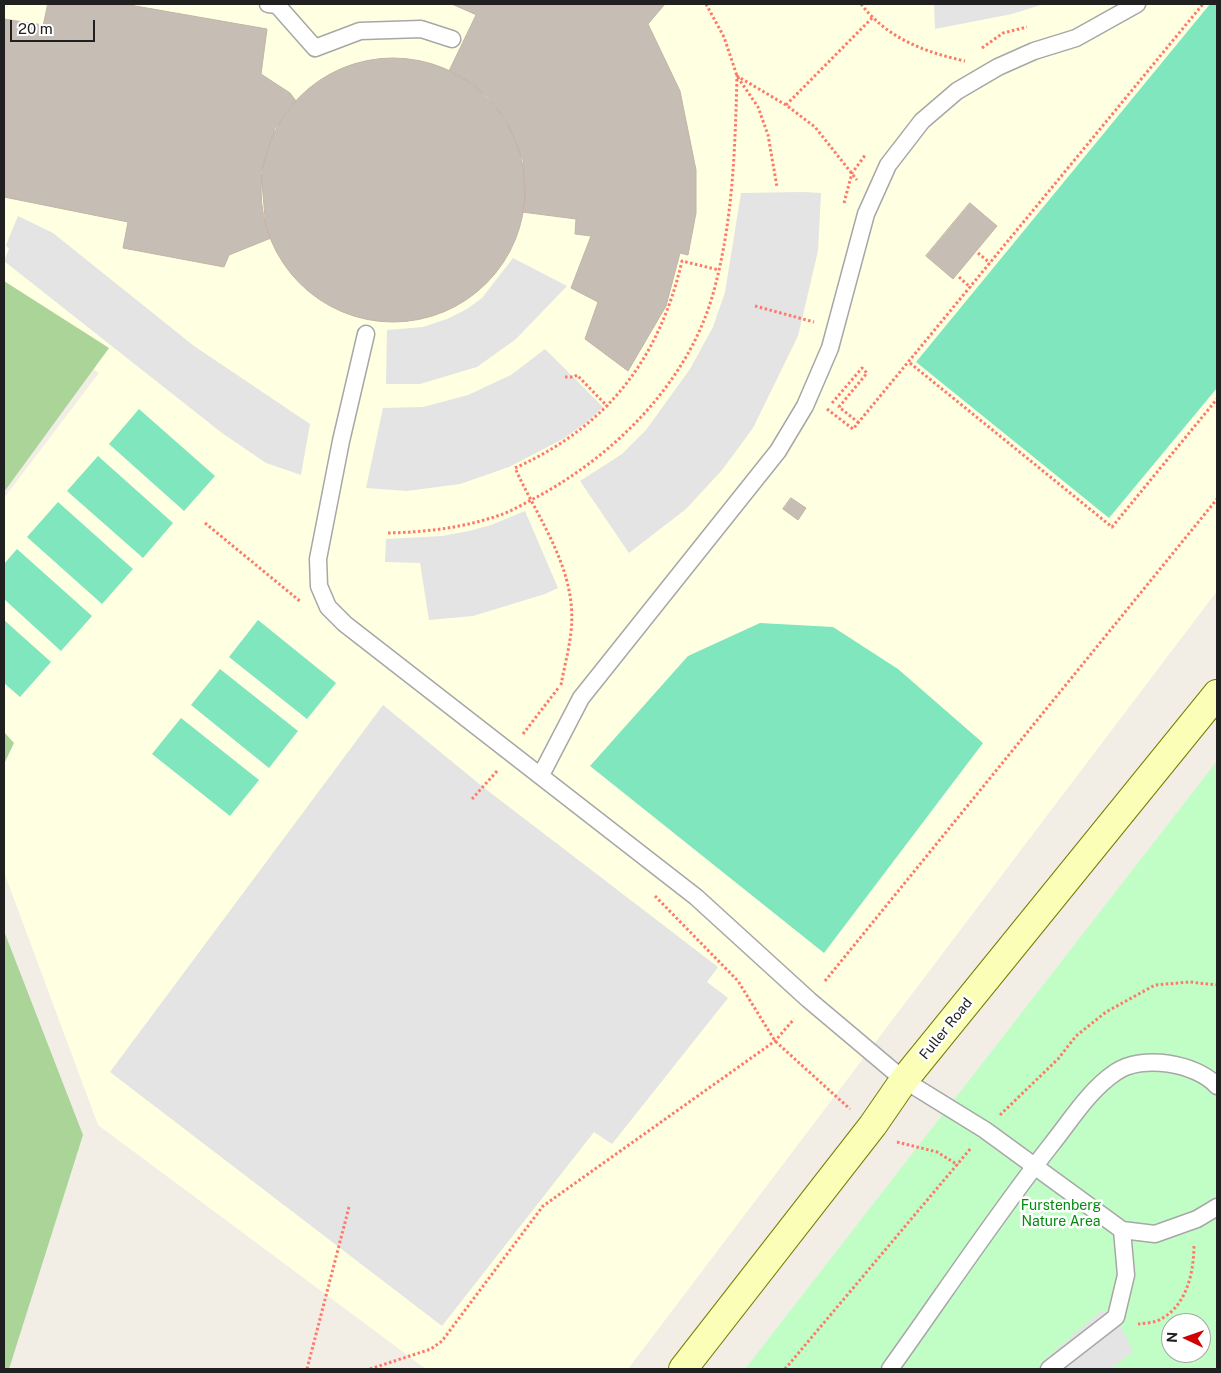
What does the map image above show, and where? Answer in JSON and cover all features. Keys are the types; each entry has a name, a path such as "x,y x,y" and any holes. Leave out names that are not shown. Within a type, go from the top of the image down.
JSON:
{"main road":[{"name":"Fuller Road","path":"683,1369 867,1132 904,1080 1217,694"}],"lane":[{"path":"268,4 277,5 315,48 360,31 421,29 452,39"},
{"path":"541,775 581,698 778,451 808,400 830,348 866,214 888,165 922,121 957,91 998,67 1034,51 1076,38 1137,4"},
{"path":"366,334 341,441 318,559 319,586 328,607 345,624 696,897 809,1000 904,1080 985,1130 1122,1230 1155,1234 1197,1219 1217,1207"},
{"path":"890,1369 1034,1167 1098,1086 1118,1071 1143,1062 1181,1064 1217,1086"},
{"path":"1049,1369 1116,1317 1126,1275 1122,1230"}],"path":[{"path":"706,4 724,36 737,76 758,107 768,135 777,187"},
{"path":"861,4 872,18 895,36 920,48 964,61 998,67"},
{"path":"832,413 853,429 859,423 1203,4"},
{"path":"786,105 872,18"},
{"path":"980,49 1003,33 1030,26"},
{"path":"956,66 972,55"},
{"path":"737,76 786,105 815,127 873,199"},
{"path":"388,533 428,532 462,526 501,515 530,501 572,476 610,447 660,395 700,329 719,270 730,215 734,182 737,76"},
{"path":"842,211 852,174 868,152"},
{"path":"978,253 990,263"},
{"path":"561,685 571,632 571,606 567,580 552,540 530,501 515,468 556,447 583,428 608,406 625,387 656,335 674,294 682,261 719,270"},
{"path":"959,276 971,288"},
{"path":"755,306 814,322"},
{"path":"810,330 816,313"},
{"path":"910,363 1112,527 1217,399"},
{"path":"827,410 862,368 867,373 839,408 859,423"},
{"path":"565,377 577,375 608,406"},
{"path":"825,980 1217,499"},
{"path":"205,523 307,607"},
{"path":"520,739 567,677"},
{"path":"472,799 502,765"},
{"path":"653,894 738,980 776,1041 850,1109"},
{"path":"370,1369 431,1348 442,1341 543,1206 776,1041 794,1019"},
{"path":"897,1142 937,1152 958,1165"},
{"path":"307,1369 349,1207"},
{"path":"1116,1317 1134,1325 1160,1320 1180,1304 1194,1262 1194,1237"}],"shaded area":[{"path":"4,4 1217,4 1217,591 628,1369 426,1369 98,1125 4,872 4,498 99,373 4,307"},
{"path":"934,4 1044,4 1012,14 935,29"},
{"path":"741,193 821,193 818,251 798,336 753,428 722,470 686,509 629,553 580,481 622,454 646,430 690,369 713,327 725,292"},
{"path":"18,216 53,233 194,346 310,424 301,475 266,463 222,433 4,261 9,249 6,245"},
{"path":"513,258 567,286 516,339 477,367 420,384 386,384 387,330 423,327 447,319 467,309 482,298"},
{"path":"545,349 603,407 587,422 563,439 509,467 460,484 407,491 366,488 383,408 423,407 468,395 511,375"},
{"path":"525,511 558,588 545,594 473,616 429,620 420,563 385,562 386,539 442,536 469,531 491,525"},
{"path":"383,705 483,787 718,967 707,982 728,998 612,1144 594,1132 442,1326 110,1072"},
{"path":"1102,1310 1116,1317 1133,1351 1111,1369 1048,1369 1042,1362"}],"green space":[{"path":"1210,4 1217,4 1217,388 1109,518 916,362"},
{"path":"4,281 109,348 4,492"},
{"path":"139,409 215,476 184,511 109,444"},
{"path":"98,456 173,523 143,558 67,491"},
{"path":"58,502 133,569 102,604 27,537"},
{"path":"17,549 92,616 61,651 4,599 4,564"},
{"path":"4,620 51,662 20,697 4,683"},
{"path":"258,620 336,683 307,719 229,657"},
{"path":"760,623 833,627 898,669 983,743 824,953 590,766 688,656"},
{"path":"220,669 298,731 269,768 191,705"},
{"path":"181,718 259,780 230,816 152,754"},
{"path":"4,732 14,743 4,764"},
{"name":"Furstenberg Nature Area","path":"1217,761 1217,1369 745,1369"},
{"path":"4,931 83,1135 9,1369 4,1369"}],"building":[{"path":"48,4 124,4 267,29 261,74 290,93 296,101 275,128 261,172 266,229 271,238 229,255 224,267 123,248 128,222 4,197 4,19 43,25"},
{"path":"452,4 665,4 648,24 680,91 696,170 696,213 688,255 680,253 666,306 628,371 585,339 598,302 571,288 591,236 575,234 576,219 522,212 525,201 523,160 505,118 473,84 449,71 476,15"},
{"path":"393,58 419,61 443,68 477,88 495,106 515,140 522,164 525,190 522,216 515,240 495,274 477,292 443,312 419,319 393,322 367,319 343,312 309,292 291,274 271,240 264,216 261,190 264,164 271,140 291,106 309,88 343,68 367,61"},
{"path":"970,203 997,226 953,279 926,256"},
{"path":"791,498 806,508 798,520 783,509"}]}
